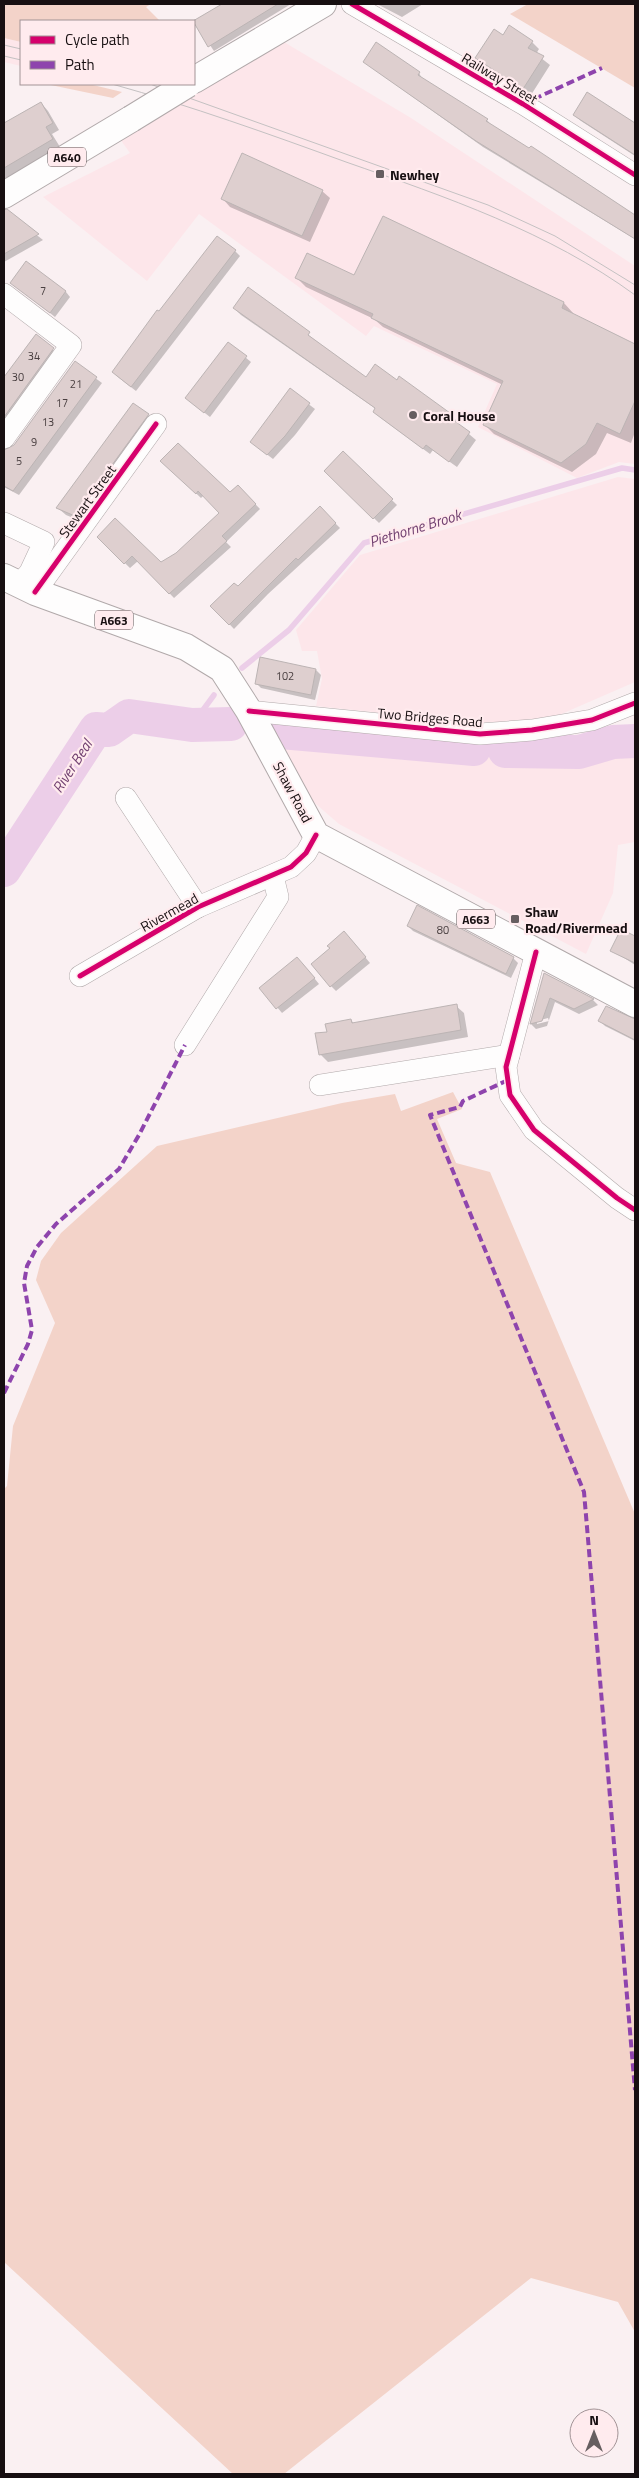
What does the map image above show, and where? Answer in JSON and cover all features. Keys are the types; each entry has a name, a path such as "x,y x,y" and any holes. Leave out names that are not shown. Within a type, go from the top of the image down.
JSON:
{"main road":[{"path":"195,79 323,4"},
{"name":"A640","path":"4,194 186,85"},
{"name":"Shaw Road","path":"20,584 186,647 222,669 248,711 316,835 635,1004"}],"street":[{"name":"Railway Street","path":"352,4 523,104 635,175"},
{"path":"4,294 71,345 4,438"},
{"name":"Stewart Street","path":"20,584 156,424"},
{"path":"4,523 44,542 30,572 20,584"},
{"name":"Two Bridges Road","path":"248,711 480,734 532,730 592,720 635,704"},
{"path":"126,798 198,907"},
{"name":"Rivermead","path":"80,976 198,907 291,867 301,858 316,835"},
{"path":"185,1045 278,898 273,876"},
{"path":"536,952 506,1067 510,1095 534,1130 635,1210"},
{"path":"320,1085 509,1055"}],"shaded area":[{"path":"4,4 151,4 146,7 159,20 20,20 20,42 4,38"},
{"path":"528,4 635,4 635,88 510,14"},
{"path":"4,38 20,42 20,66 4,62"},
{"path":"284,42 411,118 635,266 635,464 619,462 577,478 478,427 497,384 374,326 366,336 199,214 147,281 43,197 130,153 120,139 206,86"},
{"path":"51,85 93,85 122,92 113,98"},
{"path":"618,477 635,479 635,682 543,722 464,722 316,706 322,679 317,651 302,651 296,630 360,555"},
{"path":"279,737 552,758 635,748 635,842 618,845 613,893 586,954 339,824 309,798"},
{"path":"453,1092 462,1109 437,1119 456,1163 490,1172 635,1514 635,2332 618,2302 531,2278 284,2474 233,2474 4,2262 4,1489 7,1486 13,1426 55,1323 36,1280 41,1261 61,1233 157,1146 342,1103 395,1094 401,1111"}],"building":[{"path":"222,4 278,4 208,47 195,24 195,20"},
{"path":"509,25 533,41 528,48 544,56 523,89 475,58 494,29 503,35"},
{"path":"376,42 420,72 418,75 488,119 486,121 529,148 531,146 635,215 635,239 476,141 363,62"},
{"path":"587,92 635,123 635,155 573,115"},
{"path":"41,102 53,123 46,127 53,139 4,168 4,123"},
{"path":"242,153 323,190 302,236 221,199"},
{"path":"7,209 39,234 4,254 4,210"},
{"path":"383,216 564,302 562,308 635,344 635,401 620,434 597,423 586,444 561,463 483,425 503,381 371,318 373,314 295,278 307,253 354,275"},
{"path":"217,236 236,250 131,387 112,372 157,310 159,311"},
{"path":"26,261 66,291 50,313 10,283"},
{"path":"248,287 310,332 308,335 366,377 375,364 397,380 399,376 450,413 449,417 470,432 449,462 426,445 423,449 373,412 375,408 233,308"},
{"path":"36,334 54,348 4,417 4,377"},
{"path":"228,342 247,356 204,413 185,398"},
{"path":"75,361 97,377 13,491 4,486 4,450 14,445"},
{"path":"290,388 310,403 285,436 267,455 250,442"},
{"path":"133,403 149,414 75,516 56,508"},
{"path":"178,443 230,492 238,485 256,504 222,536 227,541 169,594 132,556 124,564 97,537 115,518 161,562 176,553 219,513 198,491 196,494 160,461"},
{"path":"343,451 393,499 373,519 324,471"},
{"path":"320,506 336,523 298,560 296,558 229,625 210,606 234,583 238,586"},
{"path":"260,657 316,669 311,695 255,684"},
{"path":"417,905 514,957 506,974 407,926"},
{"path":"621,929 635,936 635,963 610,951"},
{"path":"344,931 366,957 330,987 311,964 330,948 327,946"},
{"path":"297,957 315,978 276,1009 259,988"},
{"path":"544,973 594,999 574,1009 550,998 542,1021 530,1024"},
{"path":"457,1004 461,1030 319,1055 315,1033 327,1032 325,1024 351,1019 352,1023"},
{"path":"606,1006 635,1019 635,1040 598,1021"}],"waterway":[{"name":"Piethorne Brook","path":"242,668 289,630 364,543 622,468 635,470"},
{"name":"Piethorne Brook","path":"192,725 214,695"},
{"name":"River Beal","path":"4,870 96,729 109,730 129,716 192,725 231,724"},
{"name":"River Beal","path":"281,732 474,749"},
{"name":"River Beal","path":"505,751 579,752 613,742 635,741"}],"tram line":[{"path":"4,45 20,49"},
{"path":"4,56 20,60"},
{"path":"115,85 230,121 459,203 532,234 602,273 635,295"},
{"path":"153,85 488,205 555,236 635,285"}],"marked path":[{"path":"523,104 602,68"},
{"path":"4,1393 28,1344 32,1330 24,1283 27,1266 37,1247 56,1224 119,1169 139,1135 185,1045"},
{"path":"508,1080 463,1101 460,1107 430,1115 584,1492 635,2090"}],"cycle path":[{"path":"352,4 523,104 635,175"},
{"path":"35,592 156,424"},
{"path":"249,711 480,734 532,730 592,720 635,703"},
{"path":"80,976 198,907 291,867 306,853 316,835"},
{"path":"536,952 506,1067 510,1095 534,1130 617,1198 635,1210"}],"place":[{"name":"Newhey","path":"380,174"},
{"name":"Coral House","path":"413,415"},
{"name":"Shaw Road/Rivermead","path":"515,919"}]}
